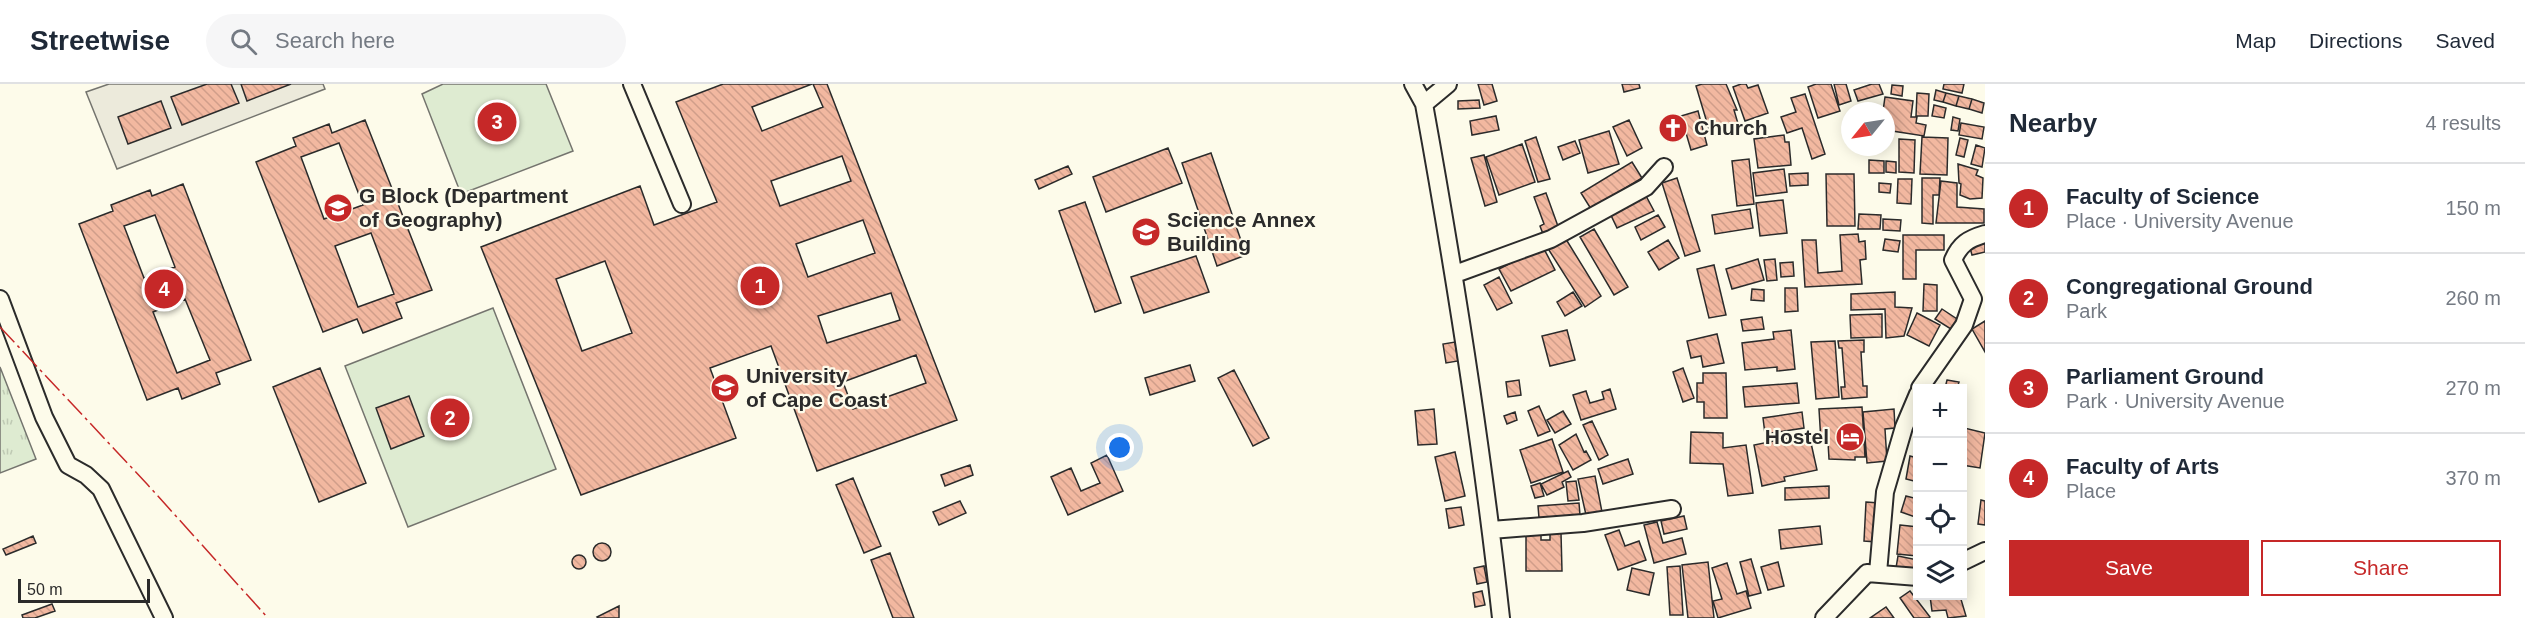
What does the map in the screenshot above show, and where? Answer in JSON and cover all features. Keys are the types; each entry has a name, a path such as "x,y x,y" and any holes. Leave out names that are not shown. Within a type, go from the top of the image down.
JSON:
{"street":[{"path":"632,84 682,204"},
{"path":"1413,84 1424,104 1455,274 1501,618"},
{"path":"1424,104 1448,84"},
{"path":"1455,274 1551,239 1646,187 1664,167"},
{"path":"1923,384 1964,325 1973,299 1953,260 1959,246 1971,238 1985,234"},
{"path":"0,299 44,417 68,465 86,475 101,489 164,618"},
{"path":"1878,573 1885,492 1913,404"},
{"path":"1491,530 1583,523 1672,509"},
{"path":"1967,560 1985,551"},
{"path":"1824,618 1867,573 1913,577"}],"green space":[{"path":"443,84 546,84 573,151 461,194 422,94"},
{"path":"493,308 556,469 408,527 345,366"},
{"path":"0,367 36,459 0,473"}],"shaded area":[{"path":"109,84 323,84 325,89 117,169 86,92"}],"building":[{"path":"207,84 231,84 239,103 182,125 171,97"},
{"path":"241,84 291,84 247,101"},
{"path":"723,84 812,84 752,107 762,131 823,107 813,84 827,84 957,420 817,471 771,346 710,368 736,438 581,495 481,247 640,186 654,225 717,202 676,102","holes":["842,156 851,181 780,206 771,181","863,220 875,253 808,277 796,244","605,261 632,333 582,351 556,279","891,293 900,320 827,343 818,316","916,355 926,383 853,409 843,382"]},
{"path":"1478,84 1492,84 1497,101 1484,105"},
{"path":"1622,84 1639,84 1640,88 1624,92"},
{"path":"1726,84 1737,110 1734,110 1739,127 1711,136 1696,86"},
{"path":"1746,84 1748,88 1758,85 1768,113 1745,121 1733,87"},
{"path":"1816,84 1831,84 1840,111 1818,118 1808,87"},
{"path":"1834,84 1846,84 1851,101 1841,102 1839,105"},
{"path":"1879,84 1883,94 1858,101 1854,90"},
{"path":"1944,84 1964,84 1962,93 1943,89"},
{"path":"1892,85 1903,86 1902,96 1891,94"},
{"path":"1936,90 1946,93 1943,102 1934,100"},
{"path":"1917,93 1929,94 1928,116 1916,116"},
{"path":"1946,93 1959,96 1956,106 1943,102"},
{"path":"1805,94 1825,154 1812,159 1802,128 1787,133 1781,117 1796,112 1791,98"},
{"path":"1959,96 1972,99 1969,109 1956,106"},
{"path":"1885,97 1913,101 1911,117 1917,117 1916,123 1926,125 1924,136 1895,131 1895,102 1884,102"},
{"path":"1972,99 1984,103 1982,113 1969,109"},
{"path":"1479,100 1480,108 1458,109 1458,101"},
{"path":"161,101 171,128 128,144 118,117"},
{"path":"1934,105 1946,108 1944,118 1932,116"},
{"path":"1698,111 1707,145 1691,150 1681,116"},
{"path":"1496,116 1499,130 1472,135 1470,121"},
{"path":"1953,117 1960,119 1958,131 1951,130"},
{"path":"365,120 432,290 396,303 402,318 363,333 357,319 323,332 256,162 296,146 293,138 329,124 332,133","holes":["339,143 363,205 324,219 301,157","371,233 394,294 358,307 335,246"]},
{"path":"1629,120 1642,148 1627,156 1613,127"},
{"path":"1961,123 1984,127 1982,139 1959,135"},
{"path":"1609,131 1619,164 1588,173 1579,140"},
{"path":"1784,135 1785,142 1789,142 1791,165 1758,168 1754,139"},
{"path":"1536,137 1550,179 1538,182 1525,141"},
{"path":"1922,137 1948,138 1947,175 1920,174"},
{"path":"1960,138 1968,140 1964,157 1956,155"},
{"path":"1899,139 1915,140 1914,173 1899,172"},
{"path":"1575,141 1580,153 1563,160 1558,147"},
{"path":"1522,144 1535,182 1499,195 1486,157"},
{"path":"1976,145 1985,148 1982,167 1971,164"},
{"path":"1168,148 1182,183 1106,212 1093,177"},
{"path":"1211,153 1246,255 1217,266 1182,163"},
{"path":"1484,155 1497,202 1485,206 1471,158"},
{"path":"1749,159 1754,204 1737,206 1732,161"},
{"path":"1869,160 1884,161 1884,173 1869,173"},
{"path":"1886,161 1896,162 1896,173 1886,172"},
{"path":"1632,162 1642,178 1591,209 1581,193"},
{"path":"1958,164 1978,170 1976,175 1983,178 1982,198 1970,199 1960,195"},
{"path":"1068,166 1072,174 1039,189 1035,180"},
{"path":"1784,169 1787,192 1756,196 1753,173"},
{"path":"1808,173 1808,185 1790,186 1789,174"},
{"path":"1826,174 1854,174 1855,226 1827,226"},
{"path":"1677,178 1700,251 1685,256 1662,183"},
{"path":"1922,178 1940,178 1939,195 1933,195 1933,224 1922,223"},
{"path":"1898,179 1912,179 1911,204 1897,203"},
{"path":"1941,181 1957,183 1957,207 1984,209 1984,223 1936,223"},
{"path":"1879,183 1891,184 1890,193 1879,192"},
{"path":"183,184 251,360 216,373 220,384 182,399 178,388 147,400 79,224 113,211 111,205 150,190 152,196","holes":["155,215 175,267 144,278 124,226","185,299 210,360 177,373 153,312"]},
{"path":"1546,193 1559,229 1543,234 1540,226 1544,224 1534,197"},
{"path":"1645,194 1654,211 1617,228 1609,211"},
{"path":"1783,200 1787,233 1760,236 1756,203"},
{"path":"1085,202 1121,303 1095,312 1059,211"},
{"path":"1750,209 1753,228 1715,234 1712,215"},
{"path":"1859,214 1881,215 1880,229 1858,229"},
{"path":"1658,215 1665,227 1641,240 1635,227"},
{"path":"1883,219 1901,220 1900,231 1883,230"},
{"path":"1594,229 1628,287 1614,295 1580,237"},
{"path":"1858,234 1859,242 1865,241 1866,259 1860,260 1862,284 1805,287 1802,240 1816,240 1818,273 1842,271 1840,235"},
{"path":"1903,235 1944,235 1944,250 1916,250 1916,279 1903,279"},
{"path":"1564,236 1601,296 1585,307 1547,247"},
{"path":"1885,239 1900,241 1898,252 1883,250"},
{"path":"1668,240 1679,258 1659,270 1648,252"},
{"path":"1985,242 1985,252 1972,255 1969,244"},
{"path":"1543,247 1555,270 1511,291 1499,269"},
{"path":"1196,256 1209,292 1144,313 1131,277"},
{"path":"1758,259 1764,280 1732,289 1726,269"},
{"path":"1775,259 1777,280 1767,281 1764,260"},
{"path":"1793,262 1794,276 1781,277 1780,263"},
{"path":"1714,265 1726,315 1709,318 1697,269"},
{"path":"1499,277 1512,303 1497,310 1484,285"},
{"path":"1924,284 1937,285 1937,311 1923,311"},
{"path":"1785,288 1797,288 1798,311 1785,312"},
{"path":"1752,289 1764,290 1764,301 1751,300"},
{"path":"1573,292 1582,306 1565,316 1557,302"},
{"path":"1895,292 1895,307 1912,308 1904,336 1886,338 1885,309 1851,310 1851,294"},
{"path":"1942,309 1960,321 1954,331 1935,319"},
{"path":"1917,313 1940,325 1929,346 1907,335"},
{"path":"1882,314 1882,337 1851,338 1850,315"},
{"path":"1762,317 1764,329 1743,331 1741,320"},
{"path":"1985,321 1985,352 1972,329"},
{"path":"1567,330 1575,360 1550,366 1542,336"},
{"path":"1791,330 1795,369 1777,371 1777,367 1745,370 1742,343 1774,339 1773,332"},
{"path":"1717,334 1724,363 1703,367 1701,356 1691,358 1687,341"},
{"path":"1864,340 1864,352 1861,352 1863,386 1867,386 1867,397 1842,399 1841,387 1845,387 1842,348 1839,348 1838,341"},
{"path":"1835,341 1839,397 1816,399 1811,342"},
{"path":"1455,342 1458,361 1446,363 1443,344"},
{"path":"1190,365 1195,381 1150,395 1145,378"},
{"path":"320,368 366,483 319,502 273,387"},
{"path":"1683,368 1694,398 1683,402 1673,372"},
{"path":"1234,370 1269,438 1253,446 1218,378"},
{"path":"1703,373 1726,373 1727,418 1704,418 1704,402 1697,402 1697,383 1703,383"},
{"path":"1519,380 1521,395 1508,397 1506,382"},
{"path":"1947,380 1959,382 1958,384 1946,384"},
{"path":"1797,383 1799,403 1745,407 1743,387"},
{"path":"1610,389 1616,409 1581,420 1573,395 1586,391 1590,403 1604,399 1602,392"},
{"path":"409,396 424,436 391,449 376,408"},
{"path":"1539,406 1550,431 1538,436 1528,411"},
{"path":"1862,407 1865,457 1855,457 1855,460 1829,459 1828,442 1821,442 1819,409"},
{"path":"1434,409 1437,444 1418,445 1415,411"},
{"path":"1894,409 1895,428 1885,429 1887,461 1867,463 1863,412"},
{"path":"1563,411 1571,424 1555,433 1547,420"},
{"path":"1515,412 1517,420 1507,424 1504,416"},
{"path":"1802,412 1804,428 1765,434 1763,418"},
{"path":"1592,421 1608,455 1599,460 1583,425"},
{"path":"1967,429 1985,433 1980,468 1967,466"},
{"path":"1691,432 1723,433 1723,448 1746,445 1753,493 1728,496 1723,464 1690,463"},
{"path":"1576,434 1584,452 1586,451 1591,460 1573,470 1559,445"},
{"path":"1809,434 1817,470 1784,477 1785,481 1762,486 1754,445"},
{"path":"1552,439 1563,472 1531,483 1520,450"},
{"path":"1455,452 1465,496 1445,501 1435,457"},
{"path":"1107,455 1123,491 1068,515 1051,477 1071,468 1081,491 1100,483 1091,463"},
{"path":"1910,456 1913,457 1913,481 1906,479"},
{"path":"1628,459 1633,474 1603,484 1598,469"},
{"path":"970,465 973,475 945,486 941,475"},
{"path":"1568,471 1571,477 1562,482 1564,487 1547,495 1541,484"},
{"path":"1595,476 1602,512 1586,515 1578,479"},
{"path":"853,478 881,546 864,553 836,485"},
{"path":"1576,481 1579,500 1568,501 1566,482"},
{"path":"1540,483 1544,496 1535,498 1531,486"},
{"path":"1829,486 1829,498 1785,500 1785,488"},
{"path":"1906,496 1913,498 1913,516 1901,512"},
{"path":"1981,500 1985,501 1985,525 1978,524"},
{"path":"960,501 966,513 939,525 933,512"},
{"path":"1866,502 1879,503 1876,542 1864,541"},
{"path":"1579,503 1580,515 1539,518 1538,506"},
{"path":"1461,507 1464,525 1449,528 1446,509"},
{"path":"1684,516 1687,529 1664,534 1661,521"},
{"path":"1657,522 1663,543 1682,538 1686,554 1654,563 1644,525"},
{"path":"1900,525 1913,526 1913,556 1897,554"},
{"path":"1820,526 1822,544 1781,549 1779,530"},
{"path":"1619,530 1625,546 1639,541 1646,560 1618,570 1605,535"},
{"path":"1526,533 1541,533 1541,540 1550,540 1550,533 1561,533 1562,571 1526,571"},
{"path":"33,536 36,543 6,555 3,549"},
{"path":"602,543 608,546 611,552 608,558 602,561 596,558 593,552 596,546"},
{"path":"890,553 914,618 893,618 871,560"},
{"path":"579,555 584,557 586,562 584,567 579,569 574,567 572,562 574,557"},
{"path":"1898,556 1913,559 1913,571 1896,568"},
{"path":"1751,559 1761,593 1749,596 1740,562"},
{"path":"1708,562 1714,618 1688,618 1682,565"},
{"path":"1778,562 1784,586 1768,590 1761,567"},
{"path":"1727,563 1737,594 1746,591 1751,608 1718,618 1713,601 1722,599 1712,568"},
{"path":"1484,566 1487,582 1477,584 1474,568"},
{"path":"1680,566 1683,615 1670,615 1667,567"},
{"path":"1632,568 1654,573 1649,595 1627,590"},
{"path":"1482,591 1485,605 1475,607 1473,593"},
{"path":"1910,591 1913,600 1917,600 1930,617 1914,618 1900,598"},
{"path":"1931,600 1961,600 1966,616 1948,618 1946,610 1932,611"},
{"path":"52,604 55,611 35,618 23,618 22,615"},
{"path":"619,606 619,618 597,617"},
{"path":"1886,607 1894,618 1870,618"}],"power":[{"path":"0,327 268,618"}],"place":[{"name":"Parliament Ground","path":"497,122"},
{"name":"Church","path":"1673,128"},
{"name":"G Block (Department of Geography)","path":"338,208"},
{"name":"Science Annex Building","path":"1146,232"},
{"name":"Faculty of Science","path":"760,286"},
{"name":"Faculty of Arts","path":"164,289"},
{"name":"University of Cape Coast","path":"725,388"},
{"name":"Congregational Ground","path":"450,418"},
{"name":"Hostel","path":"1850,437"}]}
